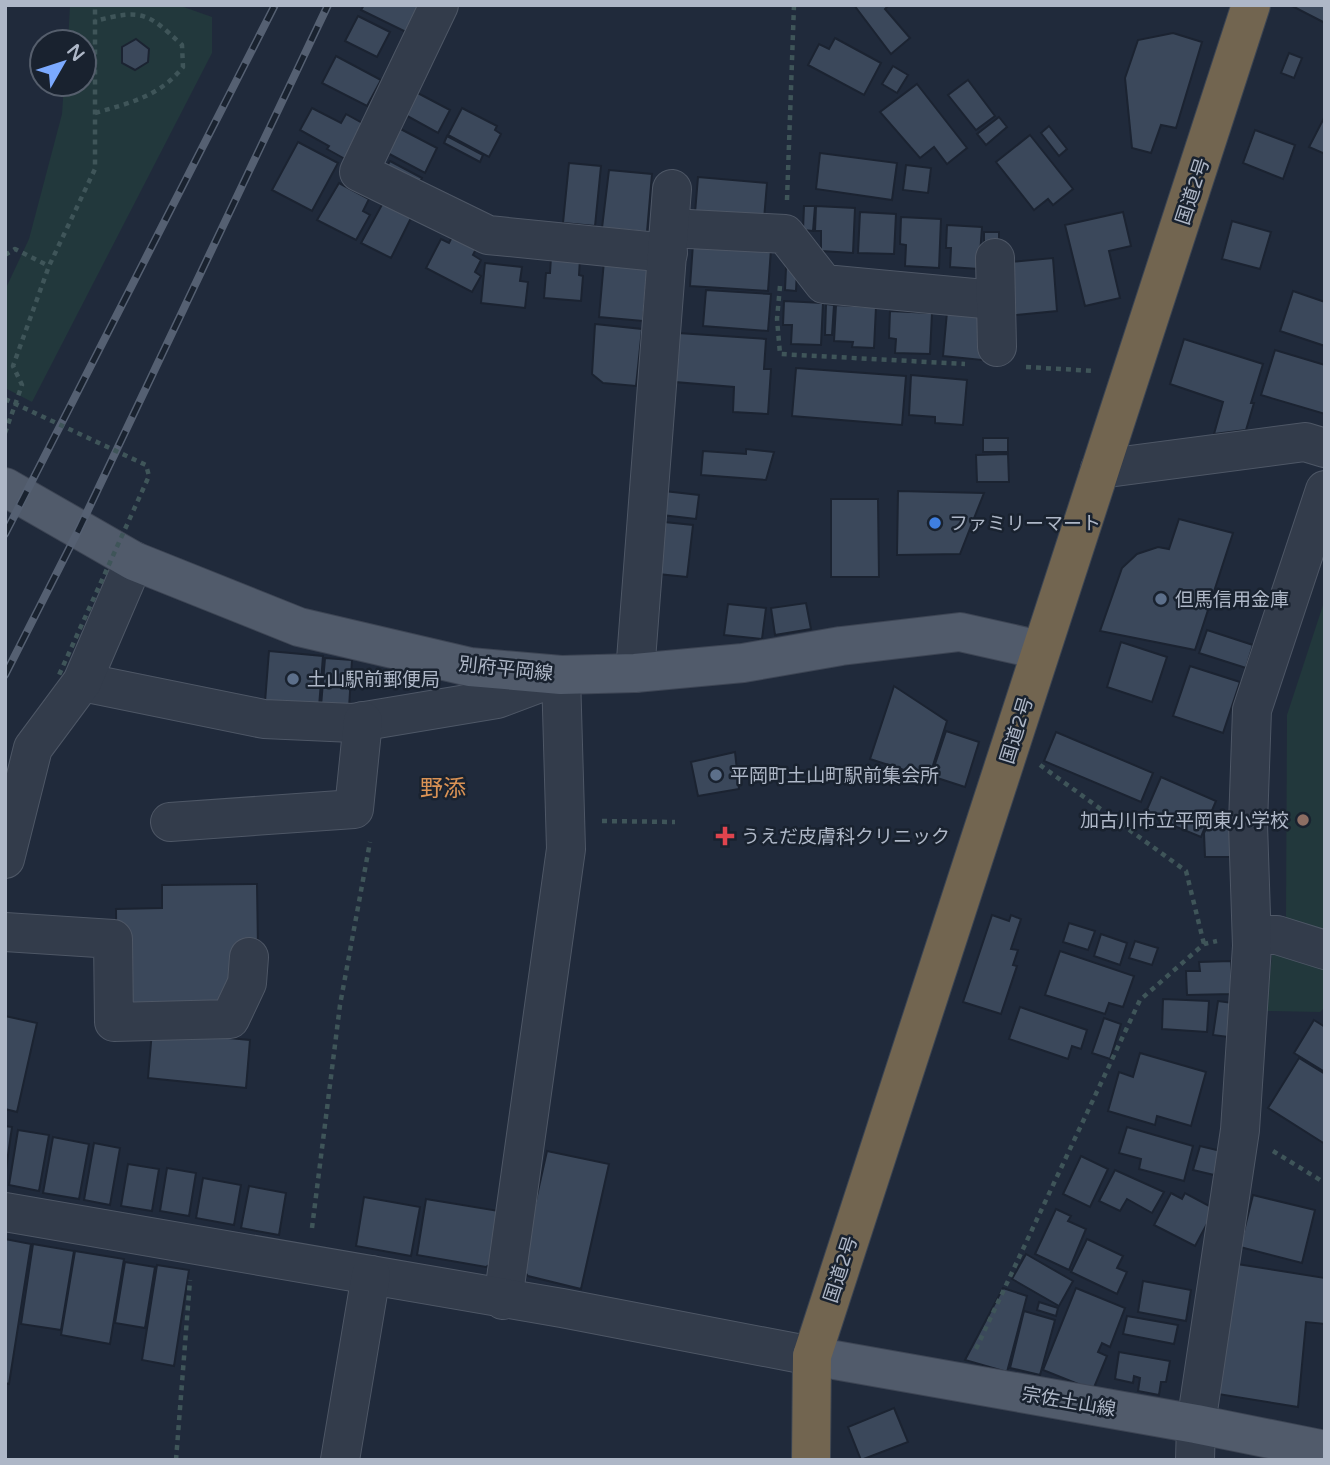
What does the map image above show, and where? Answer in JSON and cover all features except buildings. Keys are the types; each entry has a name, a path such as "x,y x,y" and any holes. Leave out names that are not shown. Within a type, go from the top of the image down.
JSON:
{"highway":[{"name":"国道2号","path":"811,1460 812,1356 1251,5"}],"main road":[{"name":"別府平岡線","path":"5,486 134,561 299,627 470,667 561,675 635,673 743,663 841,646 960,632 1040,650"},
{"name":"宗佐土山線","path":"812,1356 960,1382 1196,1442 1325,1450"}],"street":[{"path":"439,5 359,172 488,235 669,240 785,234 824,284 995,300"},
{"path":"635,673 671,189"},
{"path":"995,258 997,359"},
{"path":"1100,469 1304,442 1325,448"},
{"path":"1196,1442 1240,1130 1252,935 1248,824 1252,710 1325,489"},
{"path":"5,859 33,748 134,561"},
{"path":"70,678 264,719 363,721 497,699 561,675 566,849 503,1300"},
{"path":"170,822 354,809 363,721"},
{"path":"5,932 113,939 114,1022 230,1020 247,983 249,957"},
{"path":"1252,935 1277,935 1325,950"},
{"path":"5,1212 372,1275 812,1356"},
{"path":"340,1460 372,1275"}],"path":[{"path":"5,433 22,384 13,366 49,266 95,169 95,5"},
{"path":"794,5 785,234 777,319 780,354 997,359 1133,373"},
{"path":"95,21 132,11 158,23 182,45 183,67 170,84 142,100 95,113"},
{"path":"5,256 15,249 49,266"},
{"path":"5,399 146,466 149,476 70,678"},
{"path":"960,1382 1140,1000 1204,944 1186,872 1012,745"},
{"path":"307,1264 340,1005 358,898 376,816 354,809"},
{"path":"566,821 675,822"},
{"path":"1240,1130 1325,1183"},
{"path":"176,1460 193,1244"}],"green space":[{"path":"70,5 178,5 212,17 212,53 32,402 5,388 5,290 29,239 62,114 63,98 98,98 98,28 69,28"},
{"name":"加古川市立平岡東小学校","path":"1325,599 1325,932 1286,920 1287,715"},
{"path":"1273,946 1325,964 1325,1007 1320,1012 1266,1011"}],"railway":[{"path":"5,534 275,5"},
{"path":"5,675 79,529 328,5"}],"place":[{"name":"ファミリーマート","path":"935,523"},
{"name":"但馬信用金庫","path":"1161,599"},
{"name":"土山駅前郵便局","path":"293,679"},
{"name":"平岡町土山町駅前集会所","path":"716,775"},
{"name":"加古川市立平岡東小学校","path":"1303,820"},
{"name":"うえだ皮膚科クリニック","path":"725,836"}],"district":[{"name":"野添","path":"443,788"}]}
